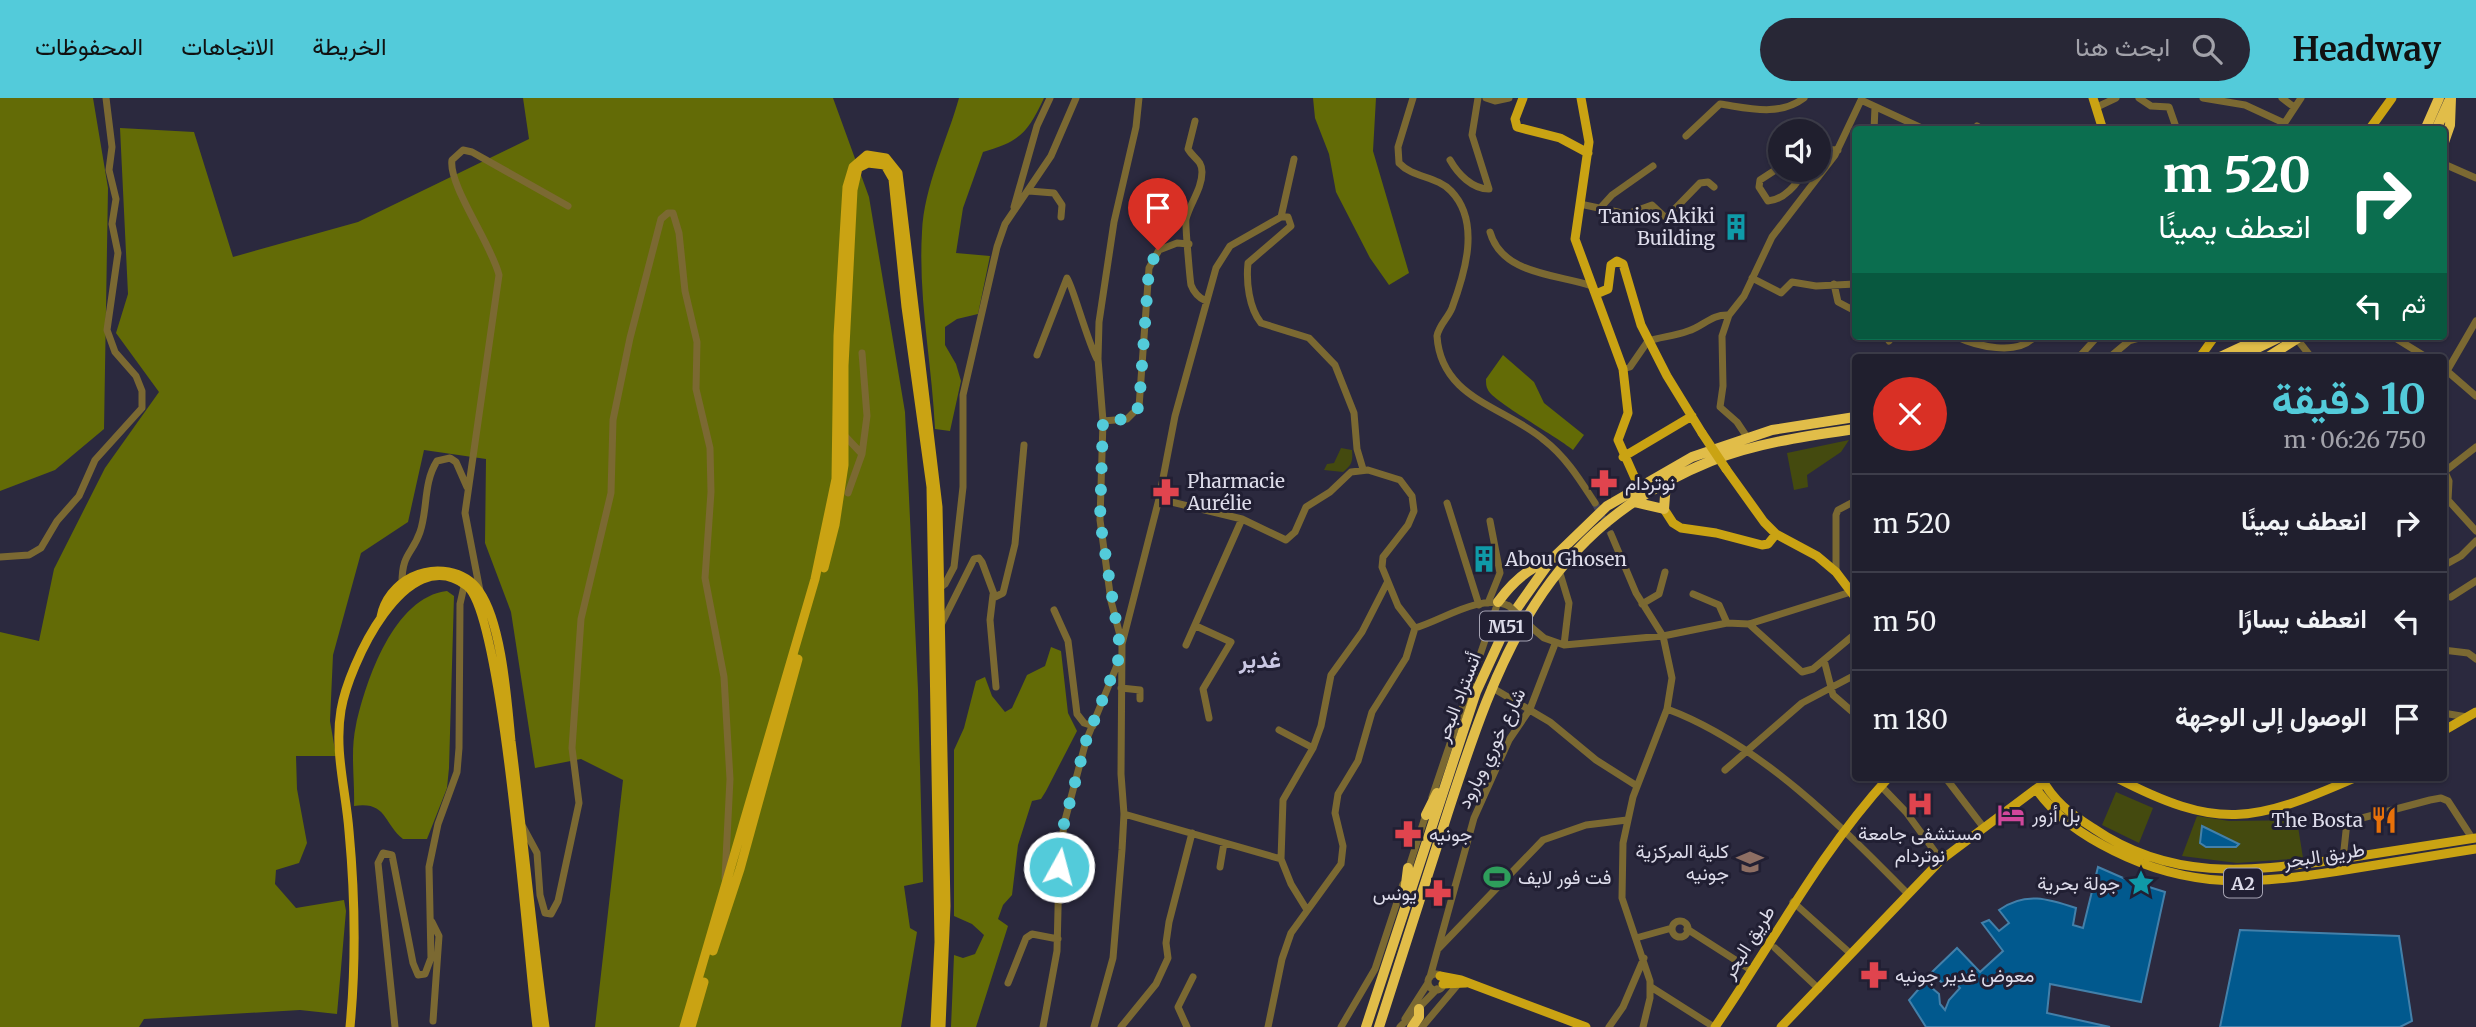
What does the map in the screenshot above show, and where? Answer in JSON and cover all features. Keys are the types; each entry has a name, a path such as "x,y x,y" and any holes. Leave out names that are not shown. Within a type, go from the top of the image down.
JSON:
{"highway":[{"path":"2427,126 2440,98"},
{"path":"2438,126 2451,98"},
{"path":"2447,134 2451,98"},
{"path":"2226,354 2256,340"},
{"path":"2245,354 2274,340"},
{"path":"2273,354 2296,340"},
{"name":"أتستراد البحر","path":"1366,1027 1476,692 1503,631 1551,559 1584,526 1639,485 1692,457 1747,437 1852,418"},
{"name":"أتستراد البحر","path":"1379,1027 1465,755 1490,687 1527,613 1559,570 1591,536 1634,502 1666,482 1712,460 1747,449 1852,430"},
{"path":"1634,502 1664,509 1666,482"},
{"path":"1493,602 1539,564 1551,559"},
{"path":"1426,815 1451,765"},
{"path":"1402,916 1408,868"},
{"path":"1405,1026 1419,1017 1419,1009"}],"main road":[{"path":"1523,98 1515,119 1517,127 1560,138 1588,153"},
{"path":"1581,98 1588,120 1588,153 1575,239 1623,369 1628,409 1618,440 1623,457 1639,485"},
{"path":"2372,126 2392,98"},
{"path":"2094,102 2102,126"},
{"path":"684,1027 816,579 831,507 836,480 838,336 848,187 853,167 868,159 886,158 894,170 937,479 932,636 939,942 935,1027"},
{"path":"691,1027 747,844 832,538 842,481 853,190 858,169 868,159"},
{"path":"1594,290 1608,289 1611,265 1617,261 1623,264 1634,306 1648,341 1726,469 1764,522 1776,534 1817,556 1852,591"},
{"path":"1623,457 1692,416"},
{"path":"1664,509 1673,523 1681,528 1716,533 1762,545 1772,540 1776,534"},
{"path":"380,617 383,607 402,583 432,571 465,581 480,592 491,618 503,674 538,1026"},
{"path":"350,1027 351,867 341,765 340,714 355,662 380,617 400,593 416,582 437,577 465,581 478,600 496,676 518,822"},
{"path":"935,592 939,628 946,905 942,1027"},
{"path":"2447,729 2476,712"},
{"name":"طريق البحر","path":"1714,1027 1793,902 1844,829 1885,781"},
{"path":"2123,781 2159,800 2229,817 2302,801 2348,781"},
{"path":"1781,1027 1941,860 2040,783"},
{"name":"طريق البحر","path":"2040,783 2058,803 2099,832 2139,851 2182,865 2236,872 2343,859 2474,838"},
{"name":"طريق البحر","path":"2040,783 2054,813 2083,835 2128,858 2180,876 2246,883 2476,849"},
{"path":"2414,848 2416,859"},
{"path":"2390,852 2392,863"},
{"path":"2180,876 2182,865"},
{"path":"1437,981 1462,983 1586,1027"}],"street":[{"path":"0,557 29,555 41,548 57,521 79,496 95,460 142,408 142,391 136,376 115,352 107,330 117,253 112,224 116,199 109,170 113,147 106,98"},
{"path":"935,592 950,577 959,538 966,369 997,247 1013,212 1026,162 1050,98"},
{"path":"1013,212 1051,156 1076,98"},
{"path":"1122,644 1111,601 1100,520 1103,421 1098,359 1099,322 1114,222 1136,127 1139,98"},
{"path":"1413,98 1398,147 1399,163 1451,190 1460,202 1467,226 1463,276 1451,311 1438,331 1438,345 1446,370 1462,390 1547,442 1566,460 1595,503"},
{"path":"1450,160 1460,175 1482,189 1489,190 1472,135 1478,98"},
{"path":"1486,98 1494,101 1509,98"},
{"path":"1686,136 1720,104 1753,111 1795,103 1804,98"},
{"path":"2094,102 2116,98"},
{"path":"2139,98 2151,106 2169,107 2176,126"},
{"path":"2203,98 2245,105 2282,126 2301,98"},
{"path":"2282,98 2294,107"},
{"path":"1747,437 1737,422 1720,407 1723,386 1722,336 1729,315 1752,278 1772,237 1812,189 1838,150 1861,99 1917,126"},
{"path":"1874,126 1875,107"},
{"path":"1195,121 1188,149 1199,161 1202,174 1185,220 1184,233 1189,244 1190,282 1195,293 1206,301"},
{"path":"480,592 466,530 467,488 499,275 487,243 457,184 452,160 463,150 472,152 542,194 568,206"},
{"path":"1831,150 1838,150"},
{"path":"1281,217 1294,159"},
{"path":"2447,164 2476,178"},
{"path":"1602,206 1612,195 1653,166"},
{"path":"1768,174 1760,180 1759,187 1768,201 1773,201 1790,189 1795,182"},
{"path":"1580,204 1602,206 1627,214 1652,205 1666,218 1700,183 1708,182 1714,187"},
{"path":"1029,191 1054,193 1062,205 1061,218"},
{"path":"518,822 537,853 541,903 545,913 551,914 558,901 578,815 572,748 581,619 611,493 614,420 630,338 661,219 668,213 673,214 679,233 685,291 697,342 696,389 710,448 711,492 705,578 722,653 730,779 729,830 721,906"},
{"path":"1094,1027 1113,958 1125,814 1122,644 1159,499 1175,416 1206,301 1223,253 1281,217 1288,217 1291,226 1248,264 1253,309 1261,323 1309,338 1335,365 1354,413 1357,449 1363,469"},
{"path":"1490,232 1497,252 1518,265 1594,290"},
{"path":"1103,421 1127,419 1139,407 1149,268 1158,250 1177,243 1189,244"},
{"path":"1037,355 1067,278 1072,283 1076,309 1088,343 1098,359"},
{"path":"1752,278 1781,293 1792,282 1809,286 1852,284"},
{"path":"1834,284 1838,302 1852,309"},
{"path":"1623,369 1630,367 1648,341 1685,333 1701,326 1713,316 1729,315"},
{"path":"2447,366 2476,321"},
{"path":"1966,340 1976,344 2007,347 2025,345 2031,340"},
{"path":"2082,354 2094,340"},
{"path":"2114,354 2133,340"},
{"path":"2397,340 2416,354"},
{"path":"848,493 862,454 867,416 862,353"},
{"path":"2447,370 2474,390"},
{"path":"844,435 862,454"},
{"path":"993,595 998,598 1003,593 1015,544 1024,445"},
{"path":"2447,468 2476,447"},
{"path":"402,583 403,562 420,532 424,501 437,461 450,458 456,462 467,488"},
{"path":"1159,499 1242,519 1280,539 1289,540 1306,507 1330,492 1351,472 1363,469 1400,480 1412,496 1412,518 1383,556 1382,567 1405,619 1415,628"},
{"path":"2447,477 2448,500 2476,531"},
{"path":"1447,503 1479,605"},
{"path":"1836,572 1836,516 1839,510 1852,503"},
{"path":"1186,645 1242,519"},
{"path":"1341,1027 1375,969 1493,602 1500,573 1490,521"},
{"path":"1611,534 1642,604 1663,636 1672,678 1667,709 1637,786 1627,820 1621,886 1651,987 1643,1027"},
{"path":"2447,564 2461,556 2476,541"},
{"path":"932,636 939,628 974,559 979,558 993,595 990,620 996,687"},
{"path":"1559,570 1569,603 1564,645"},
{"path":"1642,604 1659,594 1665,572"},
{"path":"2451,597 2476,580"},
{"path":"395,1027 395,1003 378,870 383,853 392,855 410,950 415,970 421,976 428,970 431,958 431,851 457,772 460,604 465,581"},
{"path":"1307,910 1291,884 1281,859 1283,800 1313,748 1321,726 1331,675 1362,632 1387,583"},
{"path":"1693,594 1719,605 1727,623"},
{"path":"1415,628 1493,602 1509,606 1531,627 1555,644 1564,645 1663,636 1727,623 1749,624 1852,594"},
{"path":"1054,611 1068,641 1077,714 1084,723 1093,726"},
{"path":"1759,632 1760,621"},
{"path":"1749,624 1802,672 1813,669 1852,637"},
{"path":"1196,626 1231,642 1203,689 1209,718"},
{"path":"1268,1027 1286,946 1307,910 1341,864 1343,846 1335,813 1338,794 1358,761 1372,712 1406,658 1415,628"},
{"name":"شارع خوري وبارود","path":"1437,981 1433,964 1474,818 1509,740 1530,709 1555,644"},
{"path":"2447,650 2468,653 2476,659"},
{"path":"1044,1027 1058,939 1059,867 1064,824 1093,726 1121,656"},
{"path":"1825,660 1829,687 1835,700 1852,711"},
{"path":"1725,770 1791,711 1829,687 1852,676"},
{"path":"1490,687 1556,726 1596,760 1637,786"},
{"path":"1121,688 1141,690 1140,699"},
{"path":"1667,709 1698,723 1747,752 1844,829 1908,894"},
{"path":"2447,714 2467,717"},
{"path":"1279,730 1313,748"},
{"path":"1948,781 1984,828"},
{"path":"1881,786 1906,812 1941,860"},
{"path":"2343,859 2342,845 2347,822 2441,798 2448,801 2474,838"},
{"path":"1125,814 1281,859"},
{"path":"1438,949 1531,850 1550,836 1586,825 1627,820"},
{"path":"1121,1027 1156,984 1168,958 1166,943 1169,922 1192,833"},
{"path":"1220,867 1224,843"},
{"path":"1793,902 1851,954"},
{"path":"431,921 439,936 433,1021"},
{"path":"1636,938 1672,928 1681,922 1687,929 1751,970"},
{"path":"1007,983 1026,938 1032,934 1058,939"},
{"path":"1774,948 1819,989"},
{"path":"1609,1027 1623,1007 1644,958"},
{"path":"1187,1027 1178,1007 1193,977"},
{"path":"1437,981 1447,997"},
{"path":"1419,1009 1437,981"},
{"path":"1405,1026 1437,981"},
{"path":"1422,1027 1462,983"},
{"path":"1651,987 1714,1027"}],"green space":[{"path":"0,98 93,98 108,188 104,429 55,470 0,491"},
{"path":"523,98 833,98 869,197 905,412 918,690 923,882 904,886 910,928 917,932 901,1027 595,1027 623,780 581,759 535,768 511,612 485,543 486,459 424,450 408,522 361,553 333,655 330,721 336,756 296,756 297,789 307,843 299,863 276,870 275,884 296,908 344,900 346,911 337,1014 300,1010 144,1019 139,1027 0,1027 0,632 39,641 54,569 105,468 159,392 116,333 128,294 120,128 194,132 233,257 358,222 529,139"},
{"path":"959,98 1044,98 1021,134 1006,144 983,152 963,208 956,253 990,256 978,314 957,319 945,327 945,345 956,364 961,381 950,431 935,429 921,257 927,198"},
{"path":"1313,98 1376,98 1373,151 1409,273 1389,285 1370,258 1336,192 1329,154 1315,118"},
{"path":"1503,355 1534,382 1544,403 1584,435 1573,450 1501,402 1488,390 1486,379"},
{"path":"1849,440 1841,452 1807,475 1808,487 1794,490 1787,453"},
{"path":"1341,448 1352,450 1352,460 1348,467 1343,472 1324,470 1327,464 1334,463"},
{"path":"447,591 454,596 447,788 427,839 403,839 379,810 365,805 354,806 354,735 367,686 385,643 412,608 428,597"},
{"path":"1051,647 1061,651 1068,713 1077,731 1041,799 1032,801 1018,845 1012,895 1003,905 998,919 1008,926 976,1027 951,1027 954,955 963,958 975,954 984,935 972,924 954,916 954,750 964,728 976,681 985,677 992,696 1005,712 1012,708 1027,675 1045,666"},
{"path":"2116,792 2153,808 2139,843 2102,825"},
{"path":"2197,816 2229,821 2297,820 2303,858 2237,863 2182,856"}],"water":[{"path":"2202,826 2239,844 2236,847 2206,847 2200,843"},
{"path":"2098,867 2165,892 2141,1002 2050,984 2047,1013 2110,1027 1926,1027 1909,1000 1925,982 1939,994 1940,1004 1945,1010 1949,1000 1960,988 1955,983 1946,986 1931,973 1957,948 1980,972 2003,951 1982,923 1989,920 1999,931 2009,923 1999,910 2018,900 2037,898 2076,908 2073,925 2083,928"},
{"path":"2240,930 2399,936 2412,1021 2400,1027 2220,1027"}],"tunnel":[{"path":"1595,503 1611,534"}],"place":[{"name":"Tanios Akiki Building","path":"1736,227"},
{"name":"نوتردام","path":"1604,483"},
{"name":"Pharmacie Aurélie","path":"1166,492"},
{"name":"Abou Ghosen","path":"1484,559"},
{"name":"مستشفى جامعة نوتردام","path":"1920,804"},
{"name":"بل أزور","path":"2011,815"},
{"name":"The Bosta","path":"2384,820"},
{"name":"جونيه","path":"1408,834"},
{"name":"كلية المركزية جونيه","path":"1750,862"},
{"name":"فت فور لايف","path":"1497,877"},
{"name":"جولة بحرية","path":"2141,883"},
{"name":"يونس","path":"1438,893"},
{"name":"معوض غدير جونيه","path":"1874,975"}],"district":[{"name":"غدير","path":"1260,659"}],"route":[{"path":"1059,867 1064,824 1086,741 1121,656 1122,644 1105,568 1100,520 1103,421 1127,419 1139,407 1149,268 1158,250"}]}
